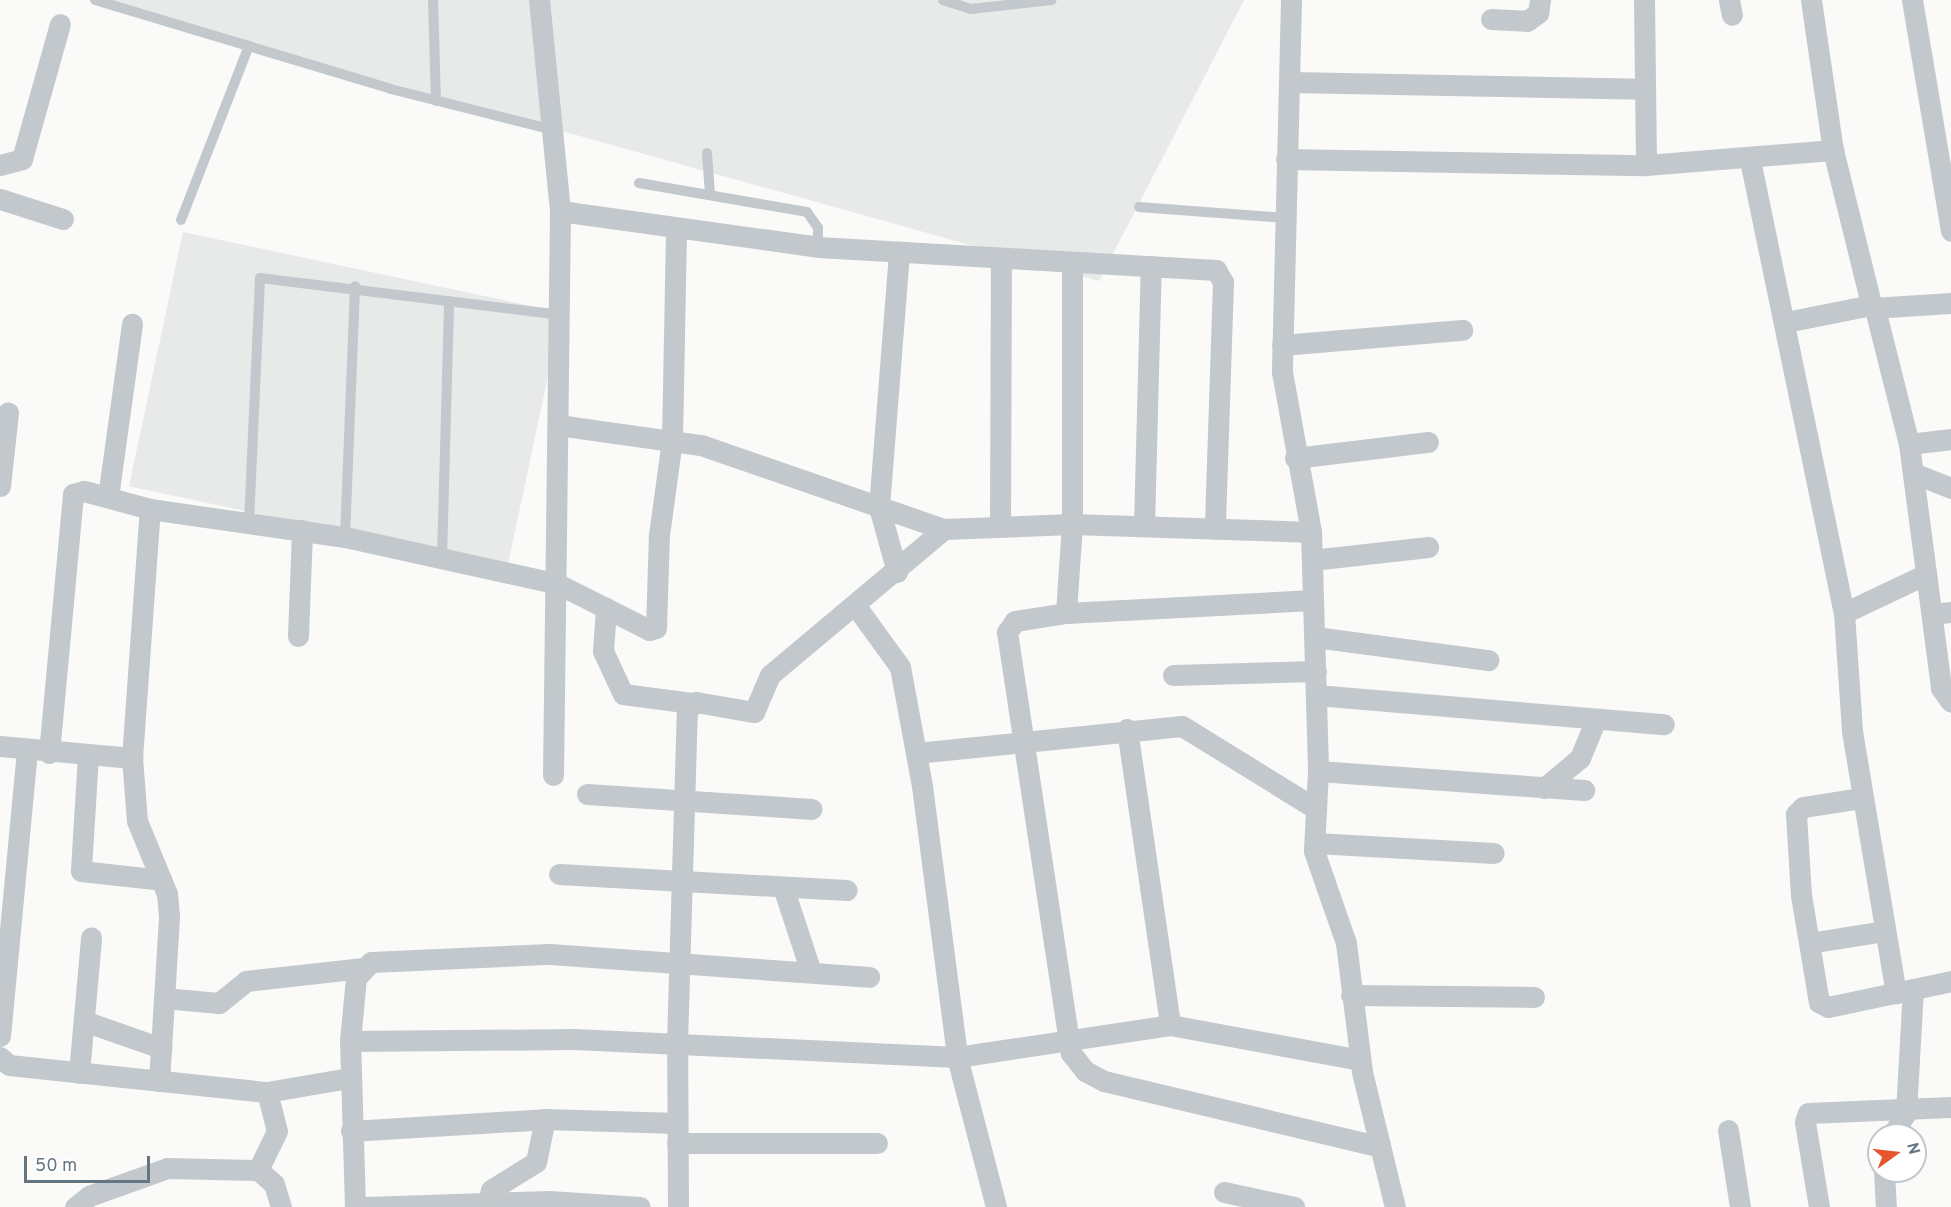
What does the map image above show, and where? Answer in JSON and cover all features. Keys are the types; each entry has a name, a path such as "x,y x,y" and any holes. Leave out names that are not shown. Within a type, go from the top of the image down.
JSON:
{"street":[{"path":"539,0 560,212 558,584 553,775"},
{"path":"1291,0 1291,82 1286,159 1282,345 1295,458 1311,532 1317,671 1318,771 1315,843 1320,877 1336,907 1346,943 1360,1060 1395,1207"},
{"path":"1491,19 1527,21 1538,13 1540,0"},
{"path":"1644,0 1642,88 1646,165"},
{"path":"1811,0 1833,150 1909,444 1926,574 1941,613 1941,688 1951,702"},
{"path":"1912,0 1951,231"},
{"path":"0,165 22,159 60,24"},
{"path":"1291,82 1642,88"},
{"path":"1286,159 1646,165 1750,160 1833,150"},
{"path":"1750,160 1786,322 1844,613 1861,798 1885,931 1904,991 1906,1113 1900,1123"},
{"path":"0,199 63,219"},
{"path":"560,212 818,247 1216,270 1221,275 1215,529"},
{"path":"49,753 73,494 84,491 150,509 345,537 558,584 649,630 658,624 659,535 672,440 676,229"},
{"path":"897,572 879,507 899,252"},
{"path":"1000,526 1001,259"},
{"path":"1066,613 1072,524 1072,262"},
{"path":"1144,526 1151,266"},
{"path":"1786,322 1873,307 1951,303"},
{"path":"108,497 132,324"},
{"path":"1282,345 1462,330"},
{"path":"0,486 8,412"},
{"path":"558,425 701,444 944,529 1072,524 1311,532"},
{"path":"1909,444 1951,440"},
{"path":"1295,458 1428,442"},
{"path":"1913,473 1951,488"},
{"path":"150,509 132,758 137,821 162,880 169,916 159,1081"},
{"path":"606,608 603,651 623,694 754,712 770,675 897,572 944,529"},
{"path":"298,636 303,530"},
{"path":"1312,560 1428,547"},
{"path":"1844,613 1926,574"},
{"path":"1313,600 1066,613 1015,621 1007,632 1026,740 1070,1041 1084,1071 1104,1081 1380,1147"},
{"path":"855,605 900,667 916,753 957,1057 996,1207"},
{"path":"1315,637 1488,660"},
{"path":"1173,675 1317,671"},
{"path":"1316,695 1664,724"},
{"path":"678,1207 676,1043 691,703"},
{"path":"1544,788 1580,758 1596,719"},
{"path":"916,753 1127,729 1192,728 1316,808"},
{"path":"1127,729 1170,1025"},
{"path":"0,746 49,753 132,758"},
{"path":"0,1036 27,749"},
{"path":"88,755 81,871 162,880"},
{"path":"1318,771 1584,790"},
{"path":"587,794 686,804 812,809"},
{"path":"1861,798 1803,807 1796,814 1809,943 1823,1007 1951,981"},
{"path":"1315,843 1494,852"},
{"path":"559,874 847,890"},
{"path":"783,887 811,972"},
{"path":"1809,943 1885,931"},
{"path":"79,1073 91,938"},
{"path":"164,998 219,1003 246,981 361,968 371,962 550,954 869,977"},
{"path":"355,1207 349,1078 351,1041 361,968"},
{"path":"1351,995 1534,997"},
{"path":"84,1021 161,1048"},
{"path":"351,1041 676,1043 957,1057 1170,1025 1360,1060"},
{"path":"0,1057 9,1065 267,1092 349,1078"},
{"path":"258,1170 276,1131 267,1092"},
{"path":"1819,1207 1805,1117 1818,1110 1906,1113 1951,1107"},
{"path":"351,1131 545,1119 677,1133 877,1143"},
{"path":"487,1205 491,1190 536,1162 545,1119"},
{"path":"1728,1130 1740,1207"},
{"path":"75,1207 89,1196 167,1168 258,1170 274,1184 280,1207"},
{"path":"1885,1183 1886,1207"},
{"path":"1224,1192 1294,1207"},
{"path":"365,1207 487,1205 640,1207"}],"lane":[{"path":"95,0 436,100 553,130"},
{"path":"433,0 436,100"},
{"path":"943,0 971,9 1052,0"},
{"path":"181,220 249,46"},
{"path":"706,153 710,195"},
{"path":"639,183 807,212 818,228 818,247"},
{"path":"1139,207 1284,218"},
{"path":"249,522 256,284 266,276 560,315"},
{"path":"345,537 355,286"},
{"path":"442,558 449,301"}],"shaded area":[{"path":"93,0 1244,0 1099,281"},
{"path":"183,232 562,312 507,567 129,486"}]}
